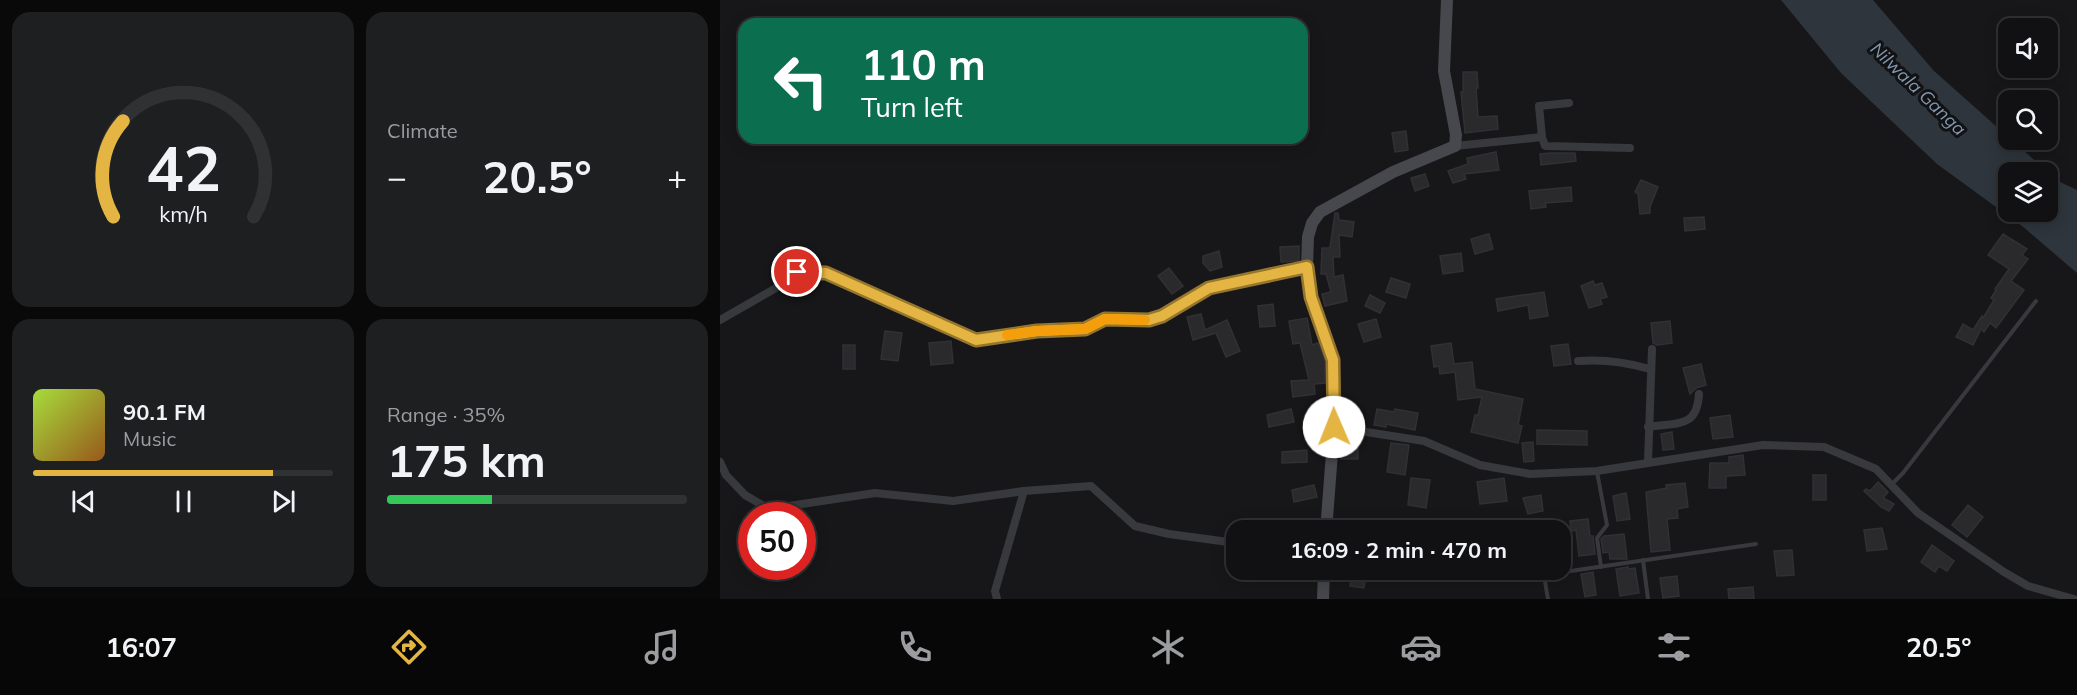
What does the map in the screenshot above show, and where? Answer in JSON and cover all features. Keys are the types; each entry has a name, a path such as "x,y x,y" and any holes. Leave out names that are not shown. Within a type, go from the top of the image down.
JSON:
{"main road":[{"path":"1327,520 1334,427 1333,360 1311,297 1307,267 1308,237 1312,223 1320,212 1393,172 1455,146 1456,135 1444,66 1447,0"},
{"path":"1323,599 1324,580"}],"street":[{"path":"1569,103 1539,106 1545,146 1630,148"},
{"path":"1455,146 1542,137"},
{"path":"720,320 776,288 797,272 826,273 976,340 1037,331 1085,329 1105,319 1149,320 1162,316 1209,288 1307,267"},
{"path":"1648,462 1652,350"},
{"path":"1578,361 1596,359 1628,363 1650,369"},
{"path":"1648,427 1689,421 1698,411 1699,394"},
{"path":"1334,427 1424,441 1480,465 1530,474 1597,471 1762,445 1824,447 1876,469 1918,513 2004,572 2028,586 2073,599"},
{"path":"720,462 726,476 745,495 769,509 875,493 953,501 1024,491 1091,486 1135,526 1169,534 1226,542"},
{"path":"997,599 995,591 1024,491"}],"lane":[{"path":"1891,484 1903,473 2036,301"},
{"path":"1597,471 1607,525 1597,538 1601,567"},
{"path":"1571,570 1756,544"},
{"path":"1643,561 1648,599"},
{"path":"1544,580 1548,599"}],"water":[{"name":"Nilwala Ganga","path":"1781,0 1873,0 1934,71 1998,128 1998,150 2023,150 2037,162 1998,162 1998,208 1937,164 1841,73"},
{"path":"2058,181 2077,190 2077,273 2017,222 2058,222"}],"building":[{"path":"1463,72 1477,72 1478,117 1497,116 1498,129 1465,133 1461,92 1463,92"},
{"path":"1406,131 1408,150 1395,152 1392,133"},
{"path":"1496,152 1499,170 1464,174 1466,179 1453,183 1448,171 1468,164 1467,158"},
{"path":"1575,153 1576,161 1541,165 1540,154"},
{"path":"1425,174 1429,186 1415,191 1411,178"},
{"path":"1641,180 1658,187 1650,213 1640,214 1638,194 1635,192"},
{"path":"1571,187 1572,201 1545,203 1546,207 1531,209 1529,191"},
{"path":"1335,213 1338,213 1339,220 1354,222 1352,237 1339,235 1340,257 1333,257 1334,277 1343,275 1347,301 1325,306 1322,294 1331,292 1326,274 1321,274 1322,248 1330,248"},
{"path":"1704,217 1705,229 1685,231 1684,218"},
{"path":"1489,234 1493,249 1475,254 1471,239"},
{"path":"2003,234 2027,249 2022,255 2028,259 2011,281 2024,290 1996,328 1990,323 1984,332 1981,329 1973,345 1956,337 1963,324 1973,330 1982,316 1983,318 1994,300 1991,298 1995,289 2009,269 1988,255"},
{"path":"1299,246 1299,261 1281,262 1280,247"},
{"path":"1219,251 1222,267 1210,271 1203,263 1203,256"},
{"path":"1461,253 1463,271 1443,274 1440,256"},
{"path":"1169,268 1183,286 1172,294 1158,276"},
{"path":"1391,278 1410,284 1406,298 1386,292"},
{"path":"1593,281 1595,285 1602,283 1607,297 1600,299 1602,304 1589,308 1581,286"},
{"path":"1544,292 1548,316 1530,319 1528,305 1498,311 1496,299"},
{"path":"1370,295 1385,303 1380,313 1365,306"},
{"path":"1273,304 1275,326 1260,327 1258,306"},
{"path":"1201,314 1205,330 1227,320 1240,351 1226,357 1216,333 1193,340 1187,317"},
{"path":"1307,318 1312,345 1318,343 1325,361 1325,383 1314,384 1315,394 1293,397 1291,381 1309,380 1300,343 1293,344 1289,321"},
{"path":"1376,319 1381,337 1364,342 1358,324"},
{"path":"1670,321 1672,343 1657,345 1653,343 1651,323"},
{"path":"885,331 902,333 898,361 881,359"},
{"path":"951,341 953,363 931,365 929,343"},
{"path":"1451,343 1454,364 1472,362 1475,389 1523,399 1518,425 1522,426 1518,443 1471,432 1482,397 1458,400 1455,372 1440,374 1439,366 1434,367 1431,346"},
{"path":"1568,344 1571,364 1554,366 1551,346"},
{"path":"843,345 855,345 855,369 843,369"},
{"path":"1701,364 1706,385 1696,388 1690,394 1683,368"},
{"path":"1291,409 1294,422 1269,427 1267,415"},
{"path":"1377,409 1418,413 1415,430 1386,424 1386,427 1374,425"},
{"path":"1313,415 1326,416 1324,444 1313,444"},
{"path":"1730,415 1733,437 1713,439 1710,418"},
{"path":"1537,430 1587,431 1587,445 1537,444"},
{"path":"1672,432 1674,449 1663,450 1661,434"},
{"path":"1341,441 1358,441 1358,459 1341,459"},
{"path":"1533,442 1534,461 1524,462 1522,443"},
{"path":"1391,443 1409,445 1405,475 1387,472"},
{"path":"1307,450 1307,462 1282,463 1282,452"},
{"path":"1743,455 1745,475 1726,476 1726,488 1709,488 1710,463 1729,463 1729,457"},
{"path":"1813,475 1826,475 1826,500 1813,500"},
{"path":"1411,478 1430,480 1426,508 1408,505"},
{"path":"1504,478 1507,501 1480,504 1477,482"},
{"path":"1878,482 1888,492 1883,498 1894,504 1889,511 1881,507 1864,491 1866,489 1870,491"},
{"path":"1685,483 1688,507 1677,509 1678,518 1667,519 1670,550 1651,552 1646,492 1667,488 1666,485"},
{"path":"1314,485 1317,497 1294,502 1292,490"},
{"path":"1626,493 1630,519 1617,521 1613,496"},
{"path":"1541,495 1543,511 1528,514 1523,498"},
{"path":"1968,505 1983,517 1967,537 1952,525"},
{"path":"1588,519 1595,554 1579,556 1576,530 1571,531 1571,521"},
{"path":"1882,528 1887,549 1867,551 1864,530"},
{"path":"1624,534 1627,559 1610,559 1609,552 1603,553 1601,539 1604,536"},
{"path":"1932,545 1954,561 1947,571 1939,566 1935,572 1921,562"},
{"path":"1792,550 1794,575 1777,576 1774,551"},
{"path":"1628,567 1628,569 1635,568 1639,593 1620,596 1616,569"},
{"path":"1593,572 1596,595 1585,597 1581,574"},
{"path":"1677,576 1679,596 1663,598 1660,578"},
{"path":"1351,580 1365,580 1364,588 1350,586"},
{"path":"1753,587 1754,599 1729,599 1728,589"}],"slow traffic":[{"path":"1007,335 1085,329 1105,319 1145,320"}],"route":[{"path":"797,272 826,273 976,340 1037,331 1085,329 1105,319 1149,320 1162,316 1209,288 1297,267 1307,267 1311,297 1333,360 1334,427"}]}
